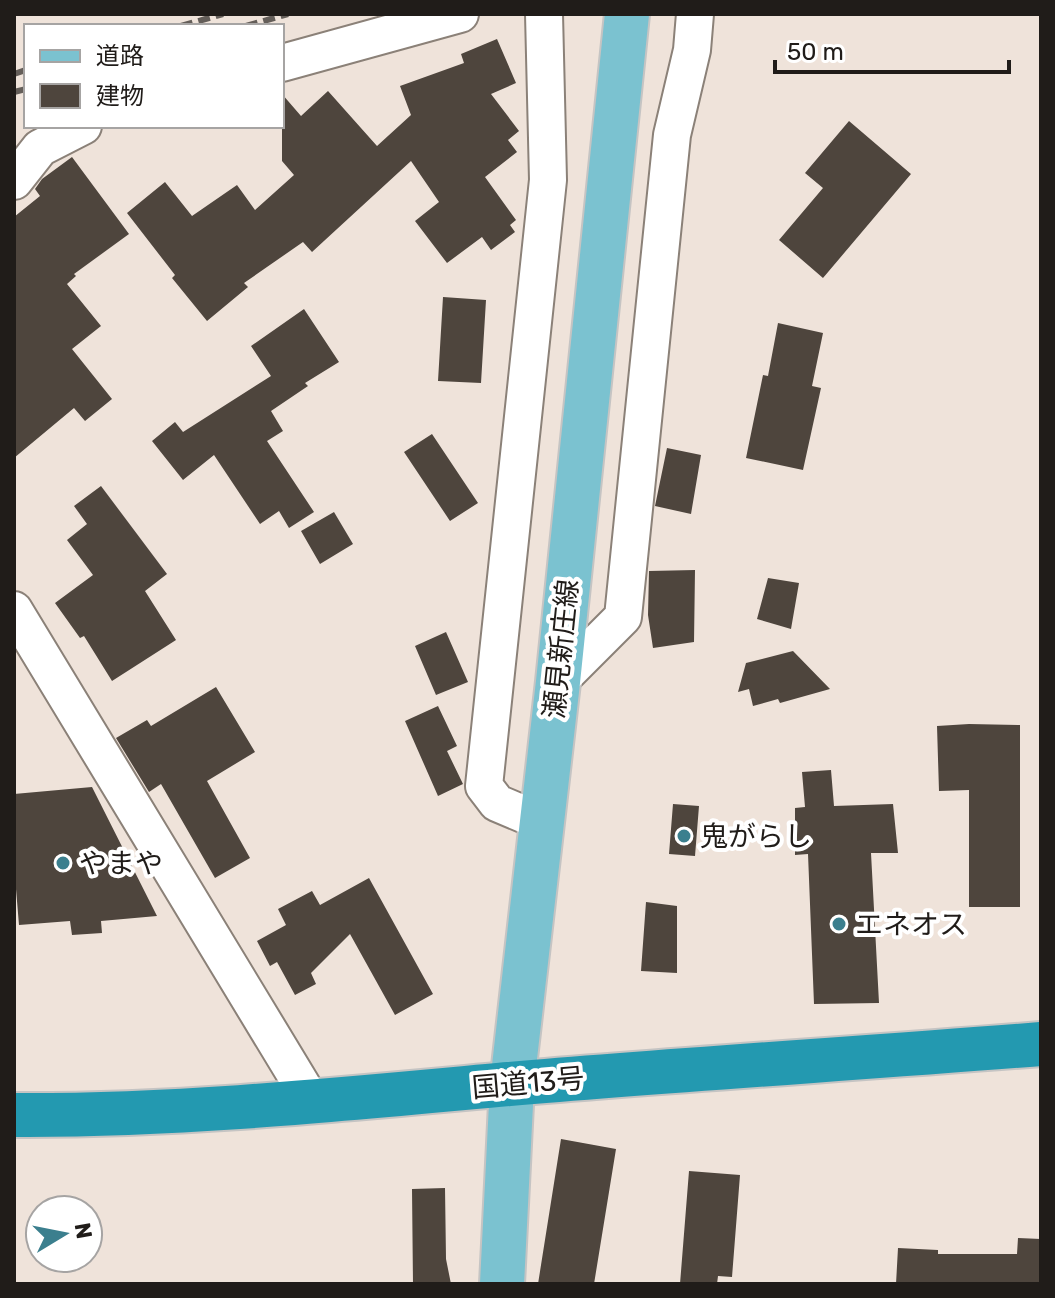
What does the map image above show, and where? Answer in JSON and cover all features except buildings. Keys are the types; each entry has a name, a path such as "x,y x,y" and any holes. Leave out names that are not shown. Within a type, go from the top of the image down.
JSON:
{"highway":[{"name":"国道13号","path":"14,1115 73,1115 312,1102 1041,1044"}],"main road":[{"name":"瀬見新庄線","path":"502,1284 512,1084 558,682 627,14"}],"street":[{"path":"284,62 460,14"},
{"path":"542,822 497,803 484,786 547,194 544,14"},
{"path":"558,682 623,617 672,135 692,50 695,14"},
{"path":"14,181 40,148 79,128"},
{"path":"14,610 312,1102"}],"railway":[{"path":"188,24 223,14"},
{"path":"253,24 288,14"},
{"path":"14,74 24,71"},
{"path":"14,92 24,90"}],"place":[{"name":"鬼がらし","path":"684,836"},
{"name":"やまや","path":"63,863"},
{"name":"エネオス","path":"839,924"}]}
